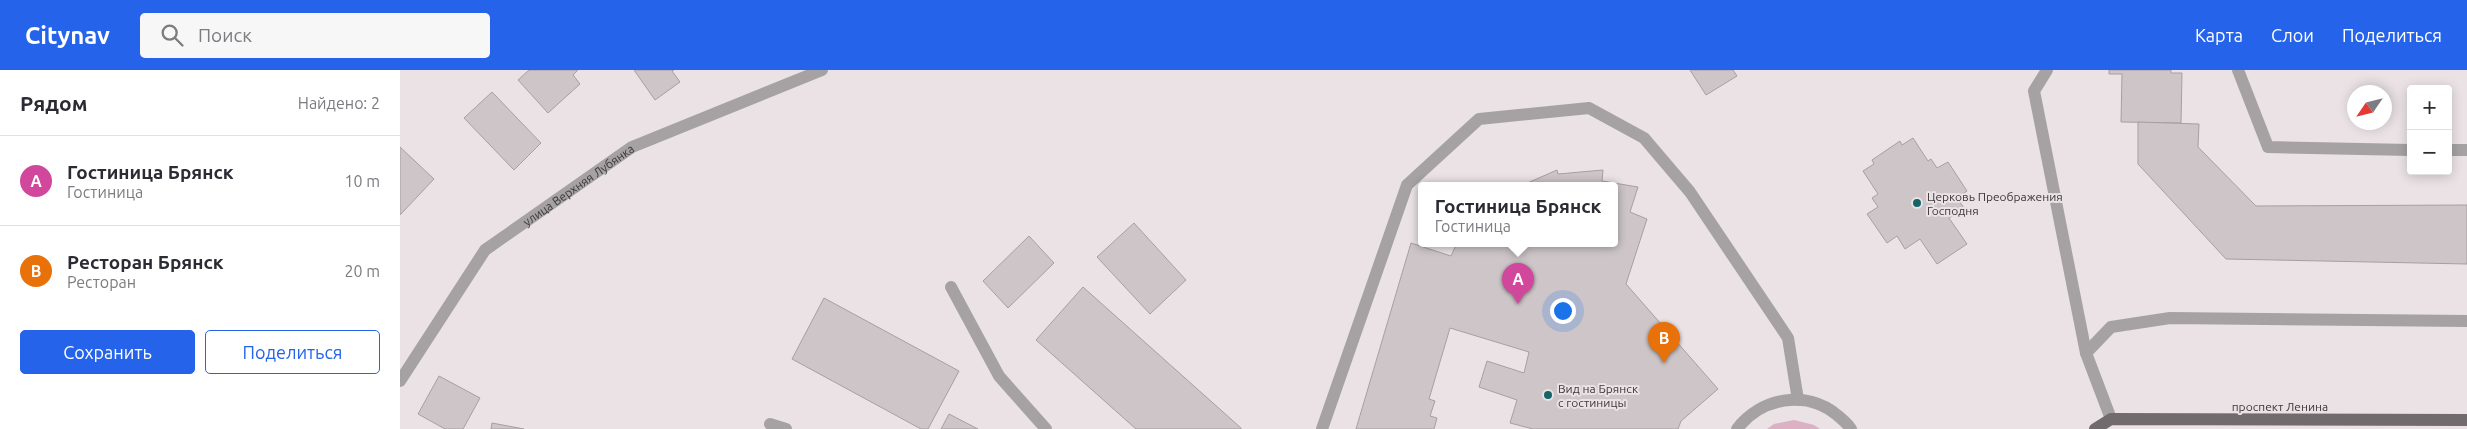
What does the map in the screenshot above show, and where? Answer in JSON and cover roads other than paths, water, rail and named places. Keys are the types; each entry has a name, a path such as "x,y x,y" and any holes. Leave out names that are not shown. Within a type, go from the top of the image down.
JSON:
{"main road":[{"name":"проспект Ленина","path":"2112,419 2467,420"},
{"path":"2095,429 2112,419"}],"street":[{"name":"улица Верхняя Лубянка","path":"400,381 485,250 632,147 822,70"},
{"path":"2047,70 2034,91 2086,353 2112,419"},
{"path":"2238,70 2268,147 2407,150"},
{"path":"1322,429 1407,185 1479,119 1589,108 1644,138 1690,192 1788,338 1798,400"},
{"path":"2452,150 2467,150"},
{"path":"951,287 999,376 1046,429"},
{"path":"2086,353 2111,327 2170,318 2467,321"},
{"path":"1737,429 1744,419 1763,406 1786,399 1809,401 1830,410 1851,429"},
{"path":"770,424 786,429"}],"place":[{"name":"Церковь Преображения Господня","path":"1917,203"},
{"name":"Гостиница Брянск","path":"1518,304"},
{"name":"Ресторан Брянск","path":"1664,363"},
{"name":"Вид на Брянск с гостиницы","path":"1548,395"}]}
